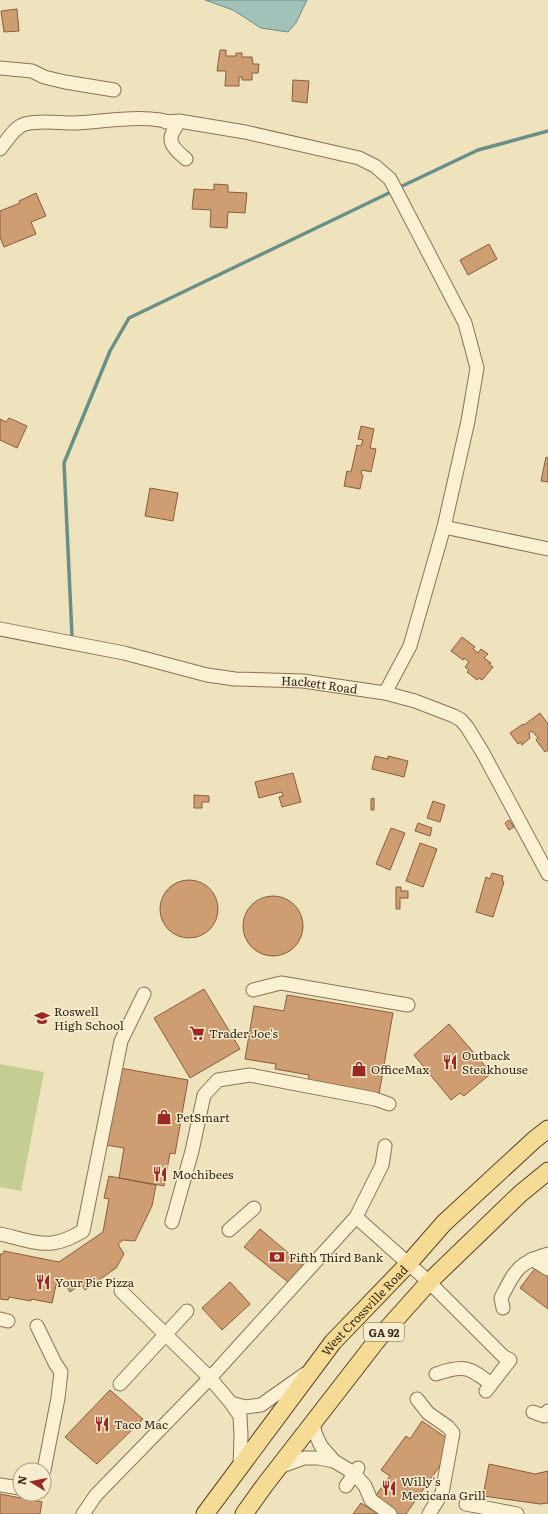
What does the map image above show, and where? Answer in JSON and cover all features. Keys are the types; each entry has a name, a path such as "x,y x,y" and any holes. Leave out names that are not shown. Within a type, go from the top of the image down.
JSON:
{"main road":[{"name":"West Crossville Road","path":"205,1514 333,1342 409,1263 444,1223 548,1129"},
{"name":"GA 92","path":"244,1514 277,1468 378,1339 429,1282 520,1194 548,1171"}],"street":[{"path":"0,68 32,72 65,82 114,90"},
{"path":"0,149 17,128 25,124 47,122 98,122 127,119 156,120 174,124 176,127 171,134 172,144 178,153 186,159"},
{"path":"166,122 179,121 245,132 359,158 375,166 390,178 465,323 477,368 468,421 444,527 410,646 385,693"},
{"path":"444,527 548,549"},
{"name":"Hackett Road","path":"0,629 124,653 208,675 235,679 303,681 385,693 454,716 461,720 467,727 548,874"},
{"path":"253,990 281,983 408,1005"},
{"path":"0,1234 36,1242 52,1243 69,1239 83,1231 121,1041 144,994"},
{"path":"172,1222 192,1151 204,1095 218,1080 250,1074 375,1099 390,1104"},
{"path":"83,1514 96,1495 210,1378 356,1217 382,1165 385,1146"},
{"path":"229,1230 254,1208"},
{"path":"356,1217 409,1263 503,1356 510,1360 488,1388 472,1370 453,1368 436,1374"},
{"path":"503,1308 501,1298 513,1276 521,1266 532,1259 548,1254"},
{"path":"532,1259 548,1269"},
{"path":"121,1291 210,1378 240,1416 240,1467"},
{"path":"120,1384 142,1358 187,1312"},
{"path":"37,1326 61,1372 58,1398 46,1462"},
{"path":"231,1403 245,1407 262,1405 313,1369"},
{"path":"417,1399 428,1413 448,1427 453,1433 442,1493 429,1514"},
{"path":"533,1412 544,1416 548,1411"},
{"path":"313,1422 315,1434 321,1446 334,1461"},
{"path":"277,1468 304,1458 318,1458 334,1461 356,1470 365,1486 370,1500 390,1514"},
{"path":"346,1486 356,1470"},
{"path":"0,1485 12,1487"},
{"path":"466,1504 517,1514"}],"green space":[{"path":"0,1064 44,1072 21,1191 0,1187"}],"water":[{"path":"205,0 307,0 296,23 288,32 261,28 233,10"}],"building":[{"path":"17,9 19,31 4,32 1,11"},
{"path":"220,50 226,50 226,56 236,56 236,53 242,53 242,57 252,57 253,64 259,64 258,73 252,73 252,80 242,80 242,77 239,77 239,86 225,86 226,71 217,71"},
{"path":"293,80 309,81 307,103 292,101"},
{"path":"214,184 228,185 228,192 247,193 245,213 228,212 227,228 210,227 211,210 192,209 194,189 214,190"},
{"path":"36,193 46,216 31,222 36,234 4,247 0,237 0,211 20,203 19,201"},
{"path":"489,244 497,259 468,275 460,260"},
{"path":"9,418 27,426 17,448 0,440 0,419 6,422"},
{"path":"361,426 374,429 370,448 376,449 371,472 362,470 361,474 363,475 360,489 344,486 347,471 351,472 357,445 361,446 363,440 358,439"},
{"path":"546,457 548,458 548,482 541,481"},
{"path":"150,488 178,493 173,521 145,516"},
{"path":"462,637 475,647 473,649 478,653 481,649 488,654 484,658 491,663 489,664 493,667 482,680 479,678 477,680 467,672 469,670 465,667 469,662 464,658 463,660 451,651"},
{"path":"540,713 548,724 548,750 545,752 536,740 538,738 532,731 529,733 530,738 522,745 521,742 518,744 510,733"},
{"path":"375,756 388,759 388,756 408,761 404,777 372,769"},
{"path":"293,773 301,802 282,807 279,797 283,796 282,792 259,798 255,782"},
{"path":"194,795 209,796 209,802 202,802 202,808 194,808"},
{"path":"374,798 374,810 371,810 371,799"},
{"path":"433,801 445,805 440,822 427,818"},
{"path":"509,820 514,827 509,830 505,823"},
{"path":"418,823 432,828 430,836 415,831"},
{"path":"391,828 405,833 390,870 376,864"},
{"path":"420,843 437,849 423,887 406,881"},
{"path":"492,873 503,876 502,881 504,882 493,917 476,912 486,877 490,879"},
{"path":"189,880 200,882 213,893 216,898 218,909 216,920 205,933 200,936 189,938 178,936 165,925 162,920 160,909 162,898 173,885 178,882"},
{"path":"396,887 401,887 401,891 408,891 408,898 400,898 400,909 396,909"},
{"path":"267,896 279,896 290,901 298,909 303,920 301,938 290,951 279,956 267,956 256,951 248,943 243,932 243,920 248,909 256,901"},
{"name":"Trader Joe's","path":"204,989 240,1049 190,1078 154,1018"},
{"path":"287,995 393,1013 379,1094 308,1082 309,1075 275,1069 276,1064 245,1059 254,1006 284,1011"},
{"name":"Outback Steakhouse","path":"449,1024 487,1068 482,1071 489,1075 464,1096 460,1093 451,1100 414,1055"},
{"path":"120,1068 188,1080 175,1154 170,1153 164,1186 119,1178 124,1148 106,1145"},
{"path":"109,1176 156,1185 152,1206 135,1241 123,1240 118,1244 124,1254 116,1268 85,1290 81,1284 70,1292 62,1280 56,1285 52,1303 9,1297 8,1300 0,1299 0,1254 3,1254 4,1251 59,1262 103,1232 109,1199 104,1198"},
{"path":"260,1229 305,1267 288,1282 244,1247"},
{"path":"536,1267 548,1276 548,1309 520,1288"},
{"path":"230,1282 250,1304 222,1330 202,1308"},
{"path":"110,1390 143,1419 97,1464 65,1437"},
{"path":"422,1421 448,1439 444,1460 406,1514 397,1514 374,1498 390,1476 381,1470 406,1436 410,1439"},
{"path":"489,1464 535,1474 548,1471 548,1503 540,1504 483,1496"},
{"path":"0,1494 12,1496 12,1502 42,1502 40,1514 0,1514"},
{"path":"361,1503 378,1514 353,1514"}],"waterway":[{"path":"398,188 478,150 548,131"},
{"path":"72,636 64,463 110,351 129,318 393,191"}],"place":[{"name":"Roswell High School","path":"42,1018"},
{"name":"Trader Joe's","path":"197,1033"},
{"name":"Outback Steakhouse","path":"450,1062"},
{"name":"OfficeMax","path":"359,1069"},
{"name":"PetSmart","path":"164,1117"},
{"name":"Mochibees","path":"160,1174"},
{"name":"Fifth Third Bank","path":"277,1257"},
{"name":"Your Pie Pizza","path":"43,1282"},
{"name":"Taco Mac","path":"102,1424"},
{"name":"Willy's Mexicana Grill","path":"389,1488"}]}
